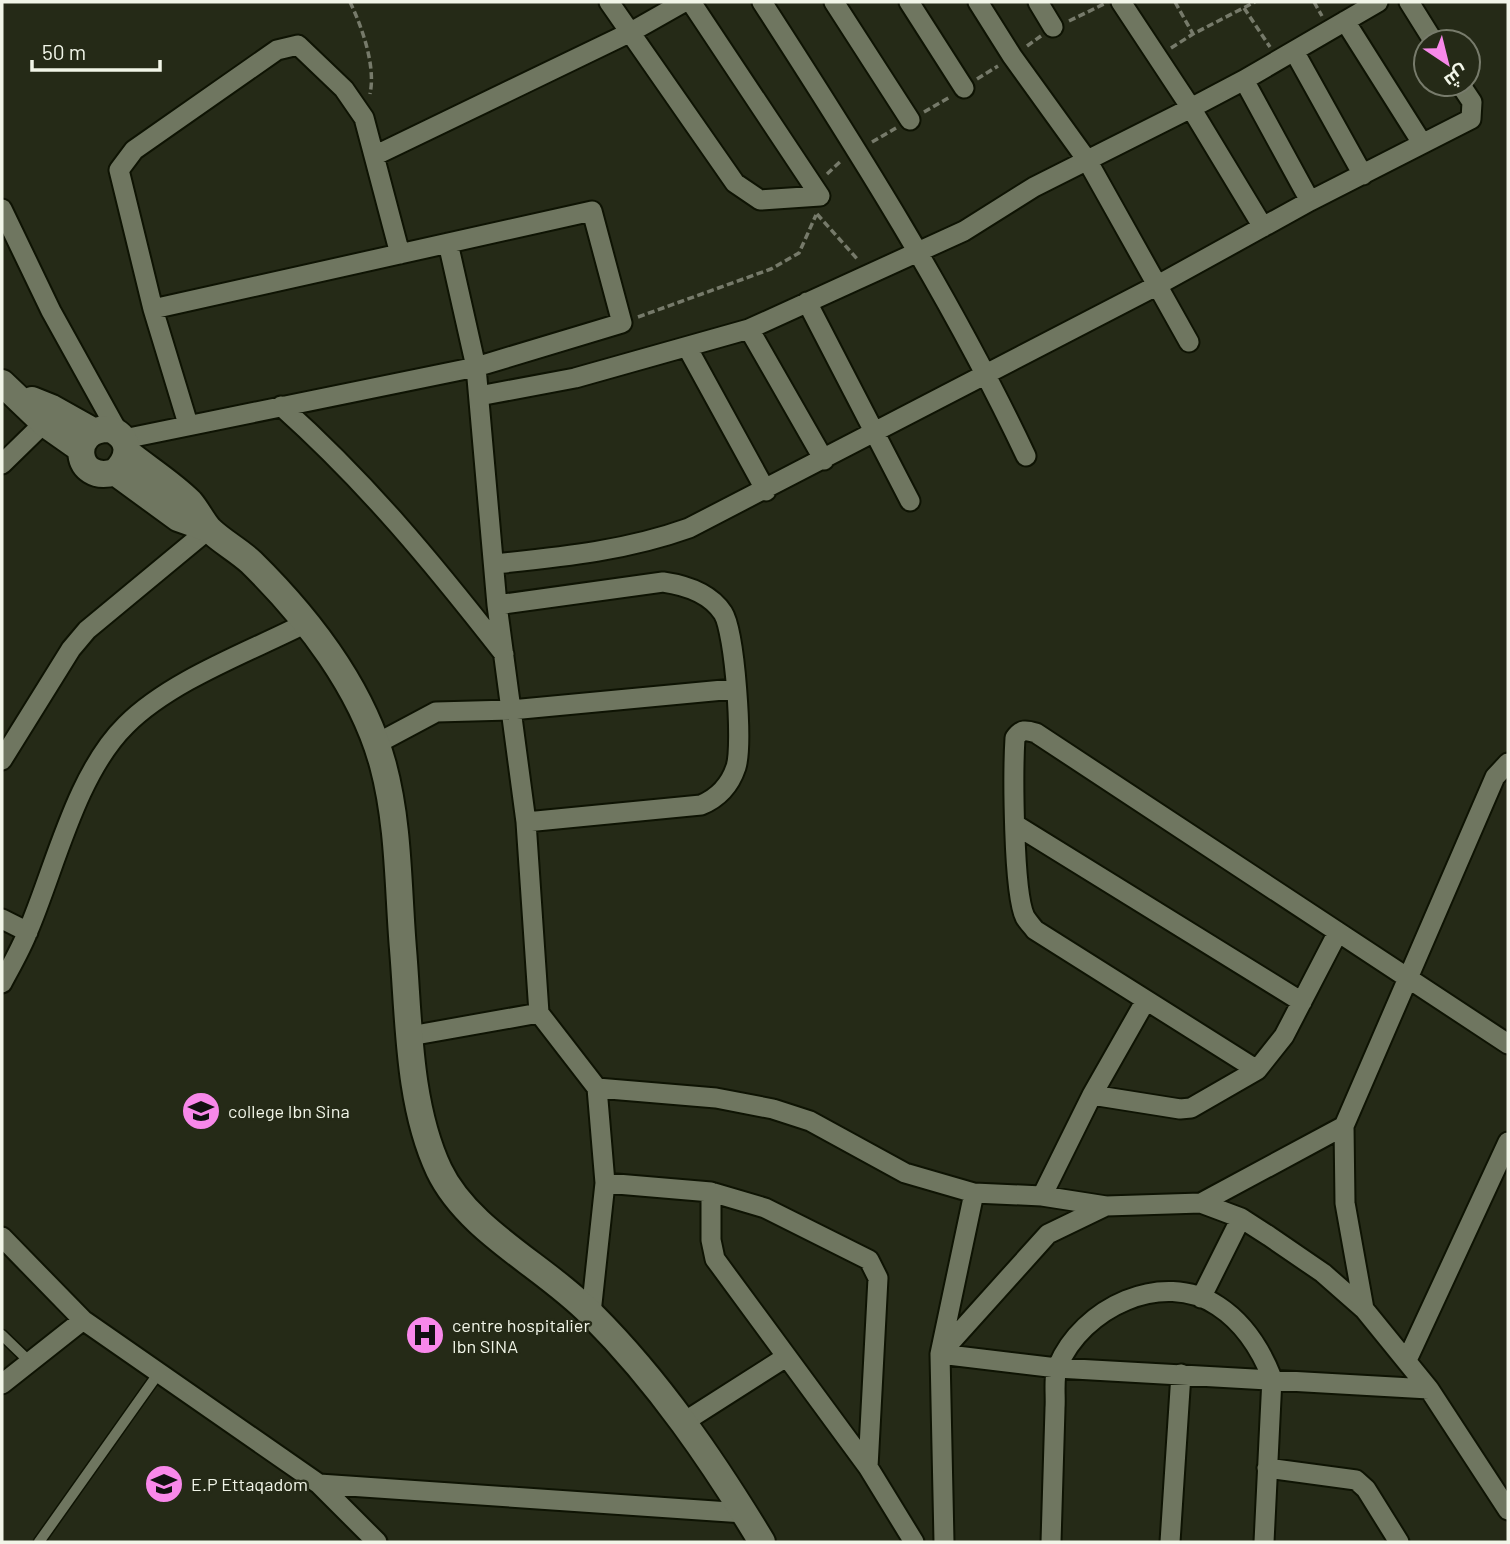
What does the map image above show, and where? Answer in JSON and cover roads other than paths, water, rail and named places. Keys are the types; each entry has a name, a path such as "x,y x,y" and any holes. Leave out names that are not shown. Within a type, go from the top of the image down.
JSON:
{"main road":[{"path":"9,389 44,423 110,446"},
{"path":"9,389 52,408 110,446 177,519 209,529 250,561 306,623 353,694 384,768 394,835 410,1035 417,1090 432,1152 457,1199 591,1313 684,1422 762,1542"}],"street":[{"path":"610,2 735,183 760,200 820,197 691,2"},
{"path":"374,156 631,32 684,2"},
{"path":"762,2 919,251 987,374 1026,456"},
{"path":"834,2 910,120"},
{"path":"909,2 964,88"},
{"path":"978,2 1012,56 1087,160 1189,342"},
{"path":"1038,2 1053,27"},
{"path":"1121,2 1191,108 1263,227"},
{"path":"479,396 575,378 749,329 964,231 1034,187 1244,80 1378,2"},
{"path":"1409,2 1425,28"},
{"path":"1345,21 1422,143"},
{"path":"188,424 153,309 119,170 125,158 287,45 298,45 344,89 364,118 400,254"},
{"path":"1286,56 1363,174"},
{"path":"1244,80 1310,201"},
{"path":"494,564 598,554 648,543 689,528 766,491 1156,286 1310,201 1471,119 1472,102 1469,98"},
{"path":"2,209 51,311 110,446 188,424 477,367 622,323 592,211 153,309"},
{"path":"448,243 477,367 497,605 526,822 538,1013 597,1088 605,1183 591,1313"},
{"path":"807,302 909,501"},
{"path":"749,329 824,460"},
{"path":"687,347 766,491"},
{"path":"281,405 337,456 382,503 505,655"},
{"path":"2,464 44,423"},
{"path":"2,760 71,649 88,630 209,529"},
{"path":"497,605 663,582 687,587 722,612 733,647 740,744 736,767 715,799 701,805 526,822"},
{"path":"2,983 28,932 68,825 94,771 126,725 206,672 306,623"},
{"path":"376,744 436,712 511,710 734,688"},
{"path":"1257,1070 1035,930 1026,919 1022,905 1016,825 1015,738 1020,732 1026,730 1036,733 1508,1044"},
{"path":"1364,1309 1345,1203 1344,1126 1410,979 1495,777 1508,763"},
{"path":"1016,825 1301,1002"},
{"path":"2,919 28,932"},
{"path":"1092,1095 1180,1110 1191,1108 1257,1070 1284,1037 1338,932"},
{"path":"1042,1196 1092,1095 1146,1000"},
{"path":"410,1035 538,1013"},
{"path":"597,1088 716,1098 773,1109 810,1122 905,1173 974,1193 1042,1196 1106,1206 1201,1203 1241,1218 1323,1273 1364,1309 1429,1389 1508,1510"},
{"path":"1201,1203 1344,1126"},
{"path":"1407,1360 1508,1142"},
{"path":"605,1183 711,1192 765,1208 869,1260 876,1268 878,1278 868,1467"},
{"path":"711,1192 710,1240 715,1259 868,1467 914,1542"},
{"path":"944,1542 940,1354 974,1193"},
{"path":"940,1354 1048,1234 1106,1206"},
{"path":"1201,1298 1241,1218"},
{"path":"2,1237 83,1320 319,1484 377,1542"},
{"path":"1051,1542 1057,1368 1074,1337 1099,1315 1123,1300 1147,1292 1201,1298 1219,1307 1242,1328 1262,1353 1272,1378 1264,1542"},
{"path":"2,1384 83,1320"},
{"path":"940,1354 1057,1368 1272,1378 1429,1389"},
{"path":"684,1422 786,1357"},
{"path":"1170,1542 1181,1374"},
{"path":"1267,1468 1356,1480 1366,1489 1399,1542"},
{"path":"319,1484 744,1513"}],"lane":[{"path":"2,1335 30,1362"},
{"path":"39,1542 158,1374"}],"place":[{"name":"college Ibn Sina","path":"201,1111"},
{"name":"centre hospitalier Ibn SINA","path":"425,1335"},
{"name":"E.P Ettaqadom","path":"164,1484"}]}
